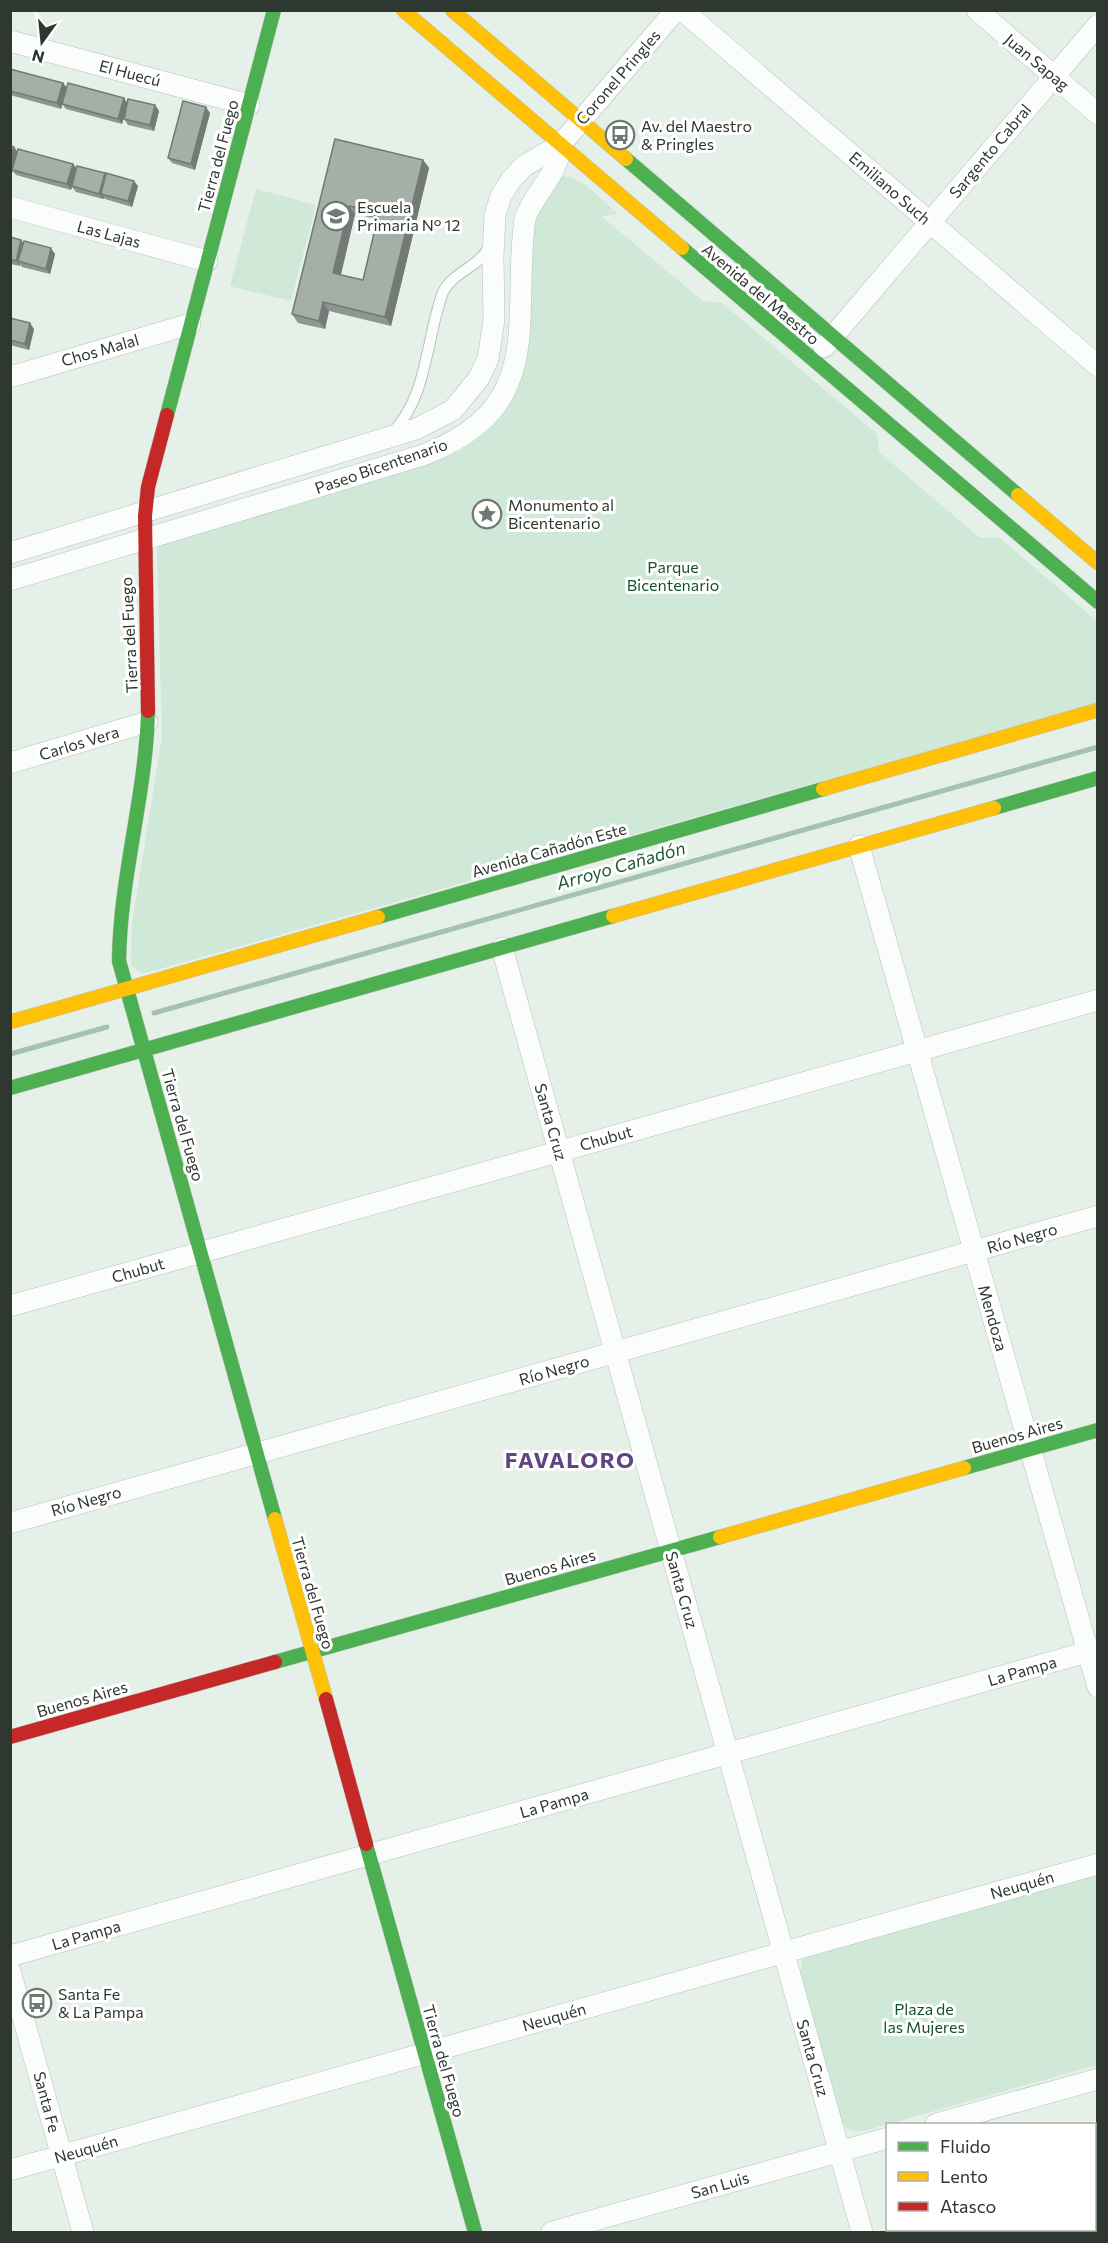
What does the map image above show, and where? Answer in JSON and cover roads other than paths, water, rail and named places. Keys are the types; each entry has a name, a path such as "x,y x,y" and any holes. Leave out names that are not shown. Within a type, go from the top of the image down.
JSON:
{"street":[{"name":"Tierra del Fuego","path":"274,10 154,461 144,513 142,541 148,684 147,722 119,927 119,961 475,2232"},
{"name":"Avenida del Maestro","path":"403,10 813,359 1081,565"},
{"name":"Avenida del Maestro","path":"452,10 832,336 1081,565 1098,602"},
{"name":"Coronel Pringles","path":"561,144 676,10"},
{"name":"Emiliano Such","path":"682,10 1098,366"},
{"name":"Juan Sapag","path":"977,10 1098,114"},
{"name":"Sargento Cabral","path":"813,359 1098,25"},
{"name":"El Huecú","path":"10,41 249,105"},
{"name":"Paseo Bicentenario","path":"10,553 416,429 453,410 480,378 493,340 494,235 501,196 524,166 561,144"},
{"name":"Paseo Bicentenario","path":"10,580 423,455 464,435 497,403 516,362 522,321 525,218 531,202 556,168 561,144"},
{"name":"Las Lajas","path":"10,207 207,261"},
{"name":"Chos Malal","path":"13,375 190,324"},
{"path":"1081,565 1098,542"},
{"name":"Avenida Cañadón Este","path":"10,1022 1098,710"},
{"name":"Carlos Vera","path":"10,763 147,722"},
{"path":"10,1088 1098,778"},
{"name":"Mendoza","path":"859,846 1030,1449 1093,1651 1098,1687"},
{"name":"Santa Cruz","path":"502,948 862,2232"},
{"name":"Chubut","path":"10,1306 1098,1000"},
{"name":"Río Negro","path":"10,1523 1098,1216"},
{"name":"Buenos Aires","path":"10,1737 1098,1430"},
{"name":"La Pampa","path":"10,1956 1093,1651"},
{"name":"Neuquén","path":"10,2170 1098,1864"},
{"name":"Santa Fe","path":"10,1971 83,2232"},
{"path":"940,2123 1098,2079"},
{"name":"San Luis","path":"552,2232 886,2139"}],"lane":[{"path":"388,437 406,415 417,393 443,292 454,278 478,264 494,235"}],"waterway":[{"name":"Arroyo Cañadón","path":"154,1013 1098,747"},
{"path":"10,1054 107,1027"}],"place":[{"name":"Av. del Maestro & Pringles","path":"620,135"},
{"name":"Escuela Primaria N° 12","path":"336,216"},
{"name":"Monumento al Bicentenario","path":"487,514"},
{"name":"Santa Fe & La Pampa","path":"37,2003"}],"district":[{"name":"FAVALORO","path":"570,1460"}],"park label":[{"name":"Parque Bicentenario","path":"673,576"},
{"name":"Plaza de las Mujeres","path":"924,2018"}]}
